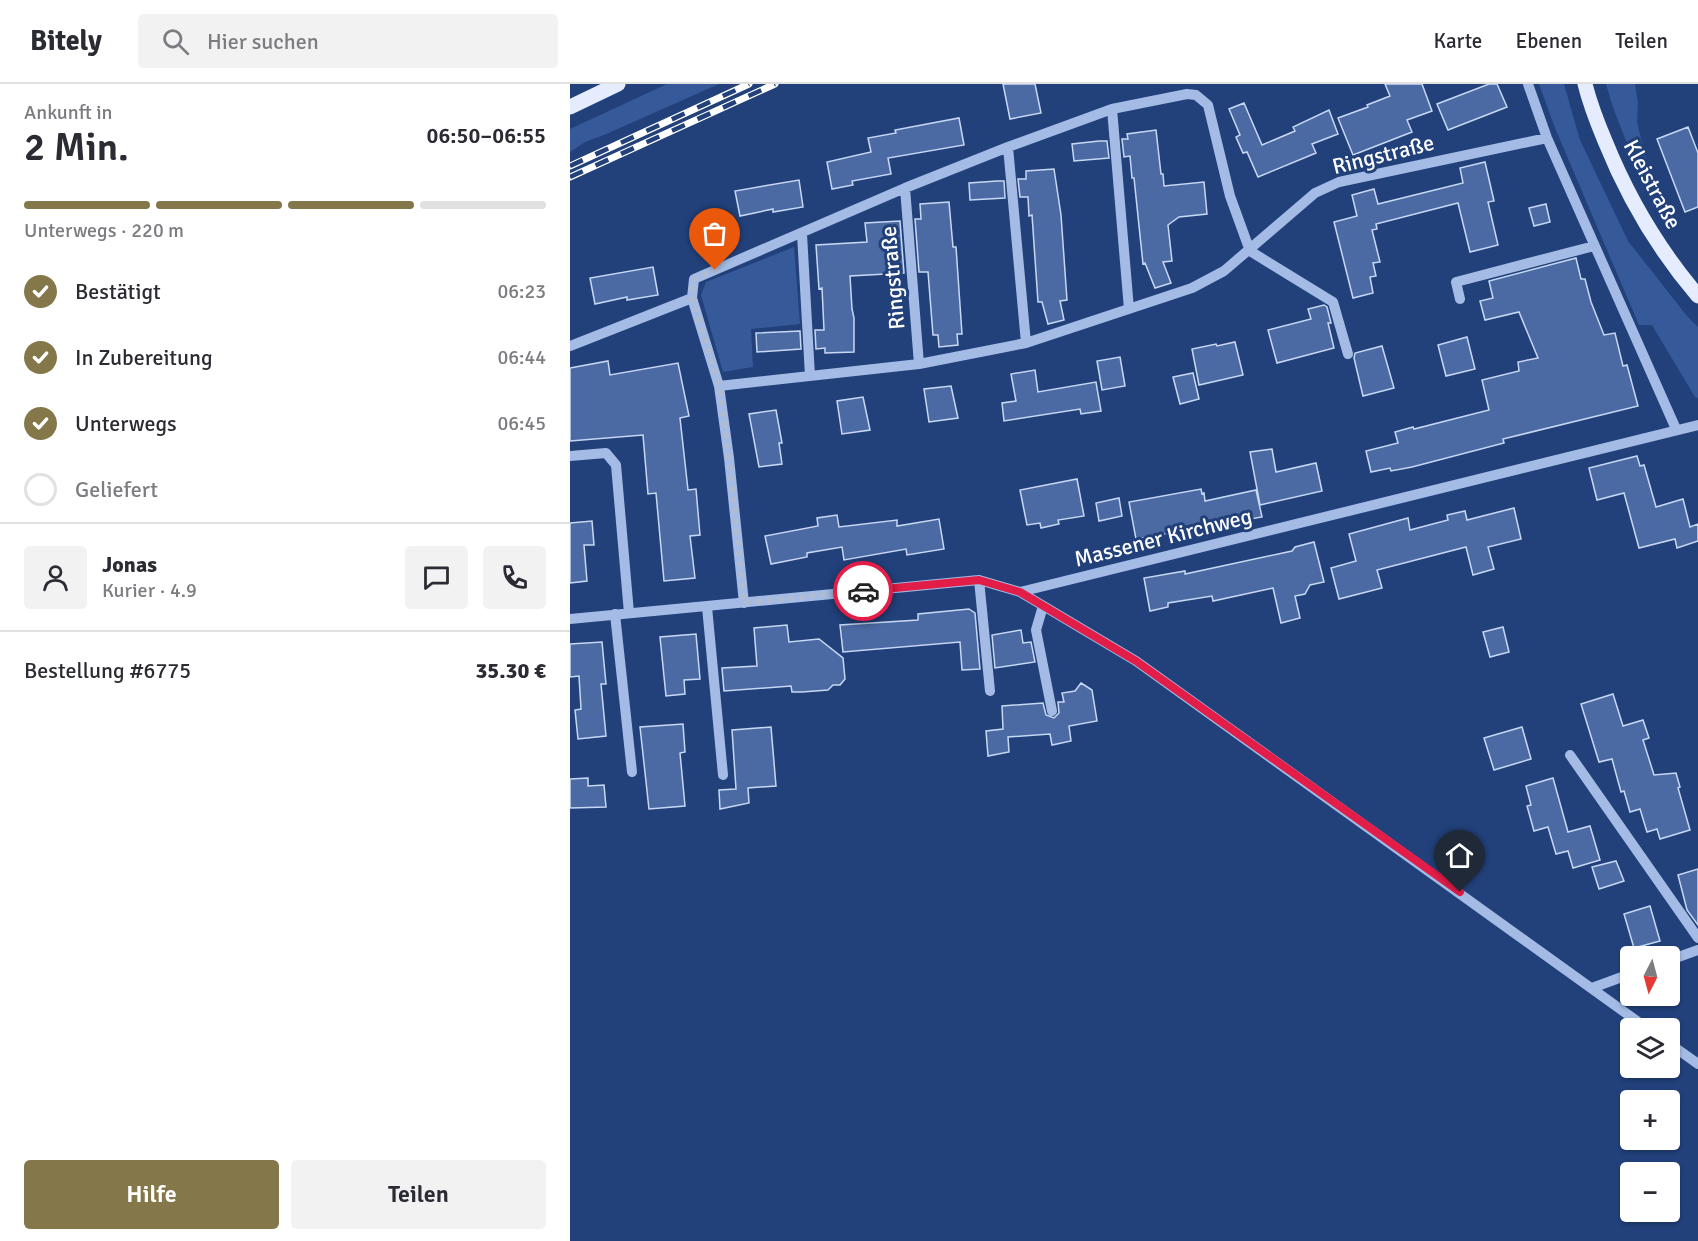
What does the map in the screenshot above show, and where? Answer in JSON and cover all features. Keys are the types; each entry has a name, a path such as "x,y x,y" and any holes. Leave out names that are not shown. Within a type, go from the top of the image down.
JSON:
{"main road":[{"name":"Kleistraße","path":"1585,84 1589,101 1614,164 1635,208 1655,240 1698,296"},
{"path":"570,107 609,86"}],"street":[{"path":"1528,84 1547,138 1676,429"},
{"name":"Ringstraße","path":"692,298 694,279 905,188 1112,109 1187,94 1196,95 1208,105 1230,196 1250,251"},
{"path":"1112,109 1129,309"},
{"name":"Ringstraße","path":"719,386 919,364 1026,343 1192,288 1224,271 1250,251 1315,193 1339,182 1547,138"},
{"path":"1008,147 1026,343"},
{"name":"Ringstraße","path":"905,188 919,364"},
{"path":"802,234 810,376"},
{"path":"1460,299 1455,282 1594,246"},
{"path":"1250,251 1333,302 1348,354"},
{"path":"570,346 692,298 719,386 744,603"},
{"name":"Massener Kirchweg","path":"1020,592 1698,425"},
{"path":"570,456 606,453 616,465 629,613"},
{"path":"979,580 990,690"},
{"path":"570,619 979,580 1020,592 1136,661 1633,1018"},
{"path":"1043,606 1036,630 1052,711"},
{"path":"707,607 723,775"},
{"path":"615,614 632,771"},
{"path":"1570,755 1698,938"},
{"path":"1680,956 1698,950"},
{"path":"1592,988 1620,978"},
{"path":"1680,1051 1698,1064"}],"shaded area":[{"path":"667,84 719,84 585,142 570,152 570,129"},
{"path":"1539,84 1564,84 1580,140 1628,241 1698,327 1698,398 1695,397 1652,325 1639,325 1555,128"},
{"path":"1606,84 1635,84 1638,103 1637,122 1646,159 1649,190 1620,125"},
{"path":"794,247 800,324 751,329 753,367 723,372 701,295 706,282"}],"building":[{"path":"1003,84 1035,84 1041,113 1010,119"},
{"path":"1385,84 1422,84 1432,111 1407,120 1412,132 1353,155 1338,118 1390,96"},
{"path":"1489,84 1497,84 1507,107 1448,130 1437,104"},
{"path":"1244,103 1262,145 1295,131 1293,127 1329,110 1338,134 1312,144 1316,153 1258,177 1247,152 1243,153 1236,137 1240,135 1229,109"},
{"path":"959,118 964,145 888,158 891,174 852,181 853,185 832,189 827,162 871,152 868,138 896,133 895,130"},
{"path":"1688,127 1698,153 1698,207 1685,212 1657,139"},
{"path":"1156,130 1164,186 1204,182 1207,214 1179,217 1168,225 1172,261 1163,262 1171,283 1155,288 1145,263 1143,264 1134,178 1132,178 1130,156 1124,157 1122,139 1128,139 1127,134"},
{"path":"1107,141 1109,158 1074,161 1072,144"},
{"path":"1485,162 1494,201 1488,202 1498,245 1470,252 1458,203 1376,224 1377,229 1372,230 1380,262 1373,263 1376,276 1370,277 1373,293 1353,298 1334,222 1357,216 1352,195 1374,189 1378,204 1463,183 1460,168"},
{"path":"1054,169 1061,215 1067,300 1060,301 1064,320 1048,324 1042,302 1038,302 1032,215 1029,216 1028,197 1020,197 1018,179 1026,179 1026,171"},
{"path":"799,180 803,207 773,212 773,209 740,216 735,191"},
{"path":"1004,181 1005,198 970,200 969,183"},
{"path":"949,202 953,247 956,247 962,334 957,334 958,345 939,347 938,335 933,335 928,272 919,272 915,219 921,219 920,204"},
{"path":"1546,204 1550,222 1534,226 1529,208"},
{"path":"727,213 732,240 701,246 696,222"},
{"path":"900,221 904,273 850,276 854,352 825,353 825,348 816,349 815,330 824,330 822,288 819,289 816,245 867,242 865,223"},
{"path":"1576,258 1581,279 1585,279 1604,335 1615,333 1623,366 1627,365 1638,406 1503,439 1504,443 1412,467 1371,472 1366,451 1398,443 1395,432 1489,410 1482,380 1519,371 1518,362 1538,358 1519,312 1485,320 1480,301 1493,298 1489,281"},
{"path":"653,267 658,295 627,300 627,297 595,304 590,278"},
{"path":"1324,305 1327,307 1331,323 1328,323 1334,348 1277,363 1268,330 1311,319 1308,309"},
{"path":"800,331 801,349 757,352 756,333"},
{"path":"1467,337 1475,369 1446,376 1438,345"},
{"path":"1235,342 1243,375 1199,385 1192,349"},
{"path":"1382,346 1394,388 1363,396 1354,358 1355,353"},
{"path":"1120,357 1125,386 1102,390 1097,361"},
{"path":"608,361 610,375 678,363 689,416 680,418 688,490 696,489 700,535 690,536 695,578 664,581 656,493 648,494 643,435 570,441 570,368"},
{"path":"1035,370 1038,392 1096,382 1101,411 1081,414 1080,409 1004,421 1002,403 1016,401 1011,374"},
{"path":"1193,373 1199,399 1180,404 1173,377"},
{"path":"951,386 958,418 929,422 924,389"},
{"path":"863,397 870,430 842,434 837,401"},
{"path":"776,410 782,443 779,443 782,464 759,467 749,414"},
{"path":"1272,449 1276,472 1316,463 1322,491 1260,505 1250,452"},
{"path":"1637,456 1640,466 1644,465 1656,507 1683,499 1690,527 1698,524 1698,541 1677,548 1675,539 1639,548 1624,493 1597,500 1589,468"},
{"path":"1077,479 1084,516 1058,520 1059,524 1041,528 1040,523 1027,525 1020,490"},
{"path":"1201,489 1205,501 1256,490 1262,517 1136,539 1129,502"},
{"path":"1119,498 1122,516 1099,521 1096,503"},
{"path":"1514,508 1521,539 1488,547 1494,569 1473,575 1466,547 1377,570 1382,588 1339,599 1331,568 1356,561 1349,534 1408,518 1410,530 1448,520 1447,515 1465,511 1467,520"},
{"path":"837,515 839,527 897,520 897,526 939,519 944,549 907,555 906,549 844,560 842,547 807,553 807,557 771,564 765,536 818,526 817,518"},
{"path":"592,521 594,545 584,545 587,581 570,583 570,523"},
{"path":"1314,542 1324,582 1310,585 1305,594 1295,596 1300,618 1281,623 1273,588 1213,601 1212,596 1168,603 1168,607 1150,611 1144,578 1185,571 1185,574 1292,551 1295,547"},
{"path":"969,609 975,613 980,669 962,670 960,642 843,652 840,625 918,620 918,614"},
{"path":"787,625 789,642 819,639 843,658 845,679 840,685 833,685 828,690 802,692 792,692 791,686 724,691 722,668 757,666 754,628"},
{"path":"1503,627 1509,652 1490,657 1483,632"},
{"path":"1021,630 1023,643 1031,642 1035,662 995,668 992,635"},
{"path":"696,634 700,679 684,680 685,694 666,696 660,637"},
{"path":"602,642 606,684 601,684 606,736 578,739 575,710 581,709 579,676 570,677 570,644"},
{"path":"1081,683 1092,690 1097,721 1069,726 1071,741 1052,745 1050,734 1008,737 1009,752 988,756 986,731 1003,729 1002,706 1043,703 1046,715 1054,718 1059,713 1058,702 1064,702 1062,693 1075,691"},
{"path":"1613,694 1623,726 1643,720 1649,738 1643,740 1654,775 1676,773 1690,830 1660,839 1657,829 1647,832 1640,809 1630,812 1624,791 1621,792 1612,759 1599,762 1581,704"},
{"path":"683,724 685,752 680,753 685,806 649,809 640,727"},
{"path":"771,727 776,786 748,788 749,803 720,809 719,790 736,789 732,730"},
{"path":"1522,727 1531,759 1494,770 1484,738"},
{"path":"588,778 588,786 604,785 606,807 570,808 570,779"},
{"path":"1553,778 1568,832 1590,826 1600,860 1573,868 1568,851 1556,854 1548,827 1534,831 1527,806 1531,805 1526,786"},
{"path":"1616,861 1624,881 1599,889 1592,867"},
{"path":"1698,869 1698,925 1687,910 1678,875"},
{"path":"1650,906 1660,941 1633,946 1624,914"}],"railway":[{"path":"570,166 749,84"},
{"path":"570,177 775,84"}],"way so far":[{"path":"715,270 694,279 692,298 719,386 744,603 863,591"}],"route":[{"path":"863,591 979,580 1020,592 1136,661 1460,892"}]}
